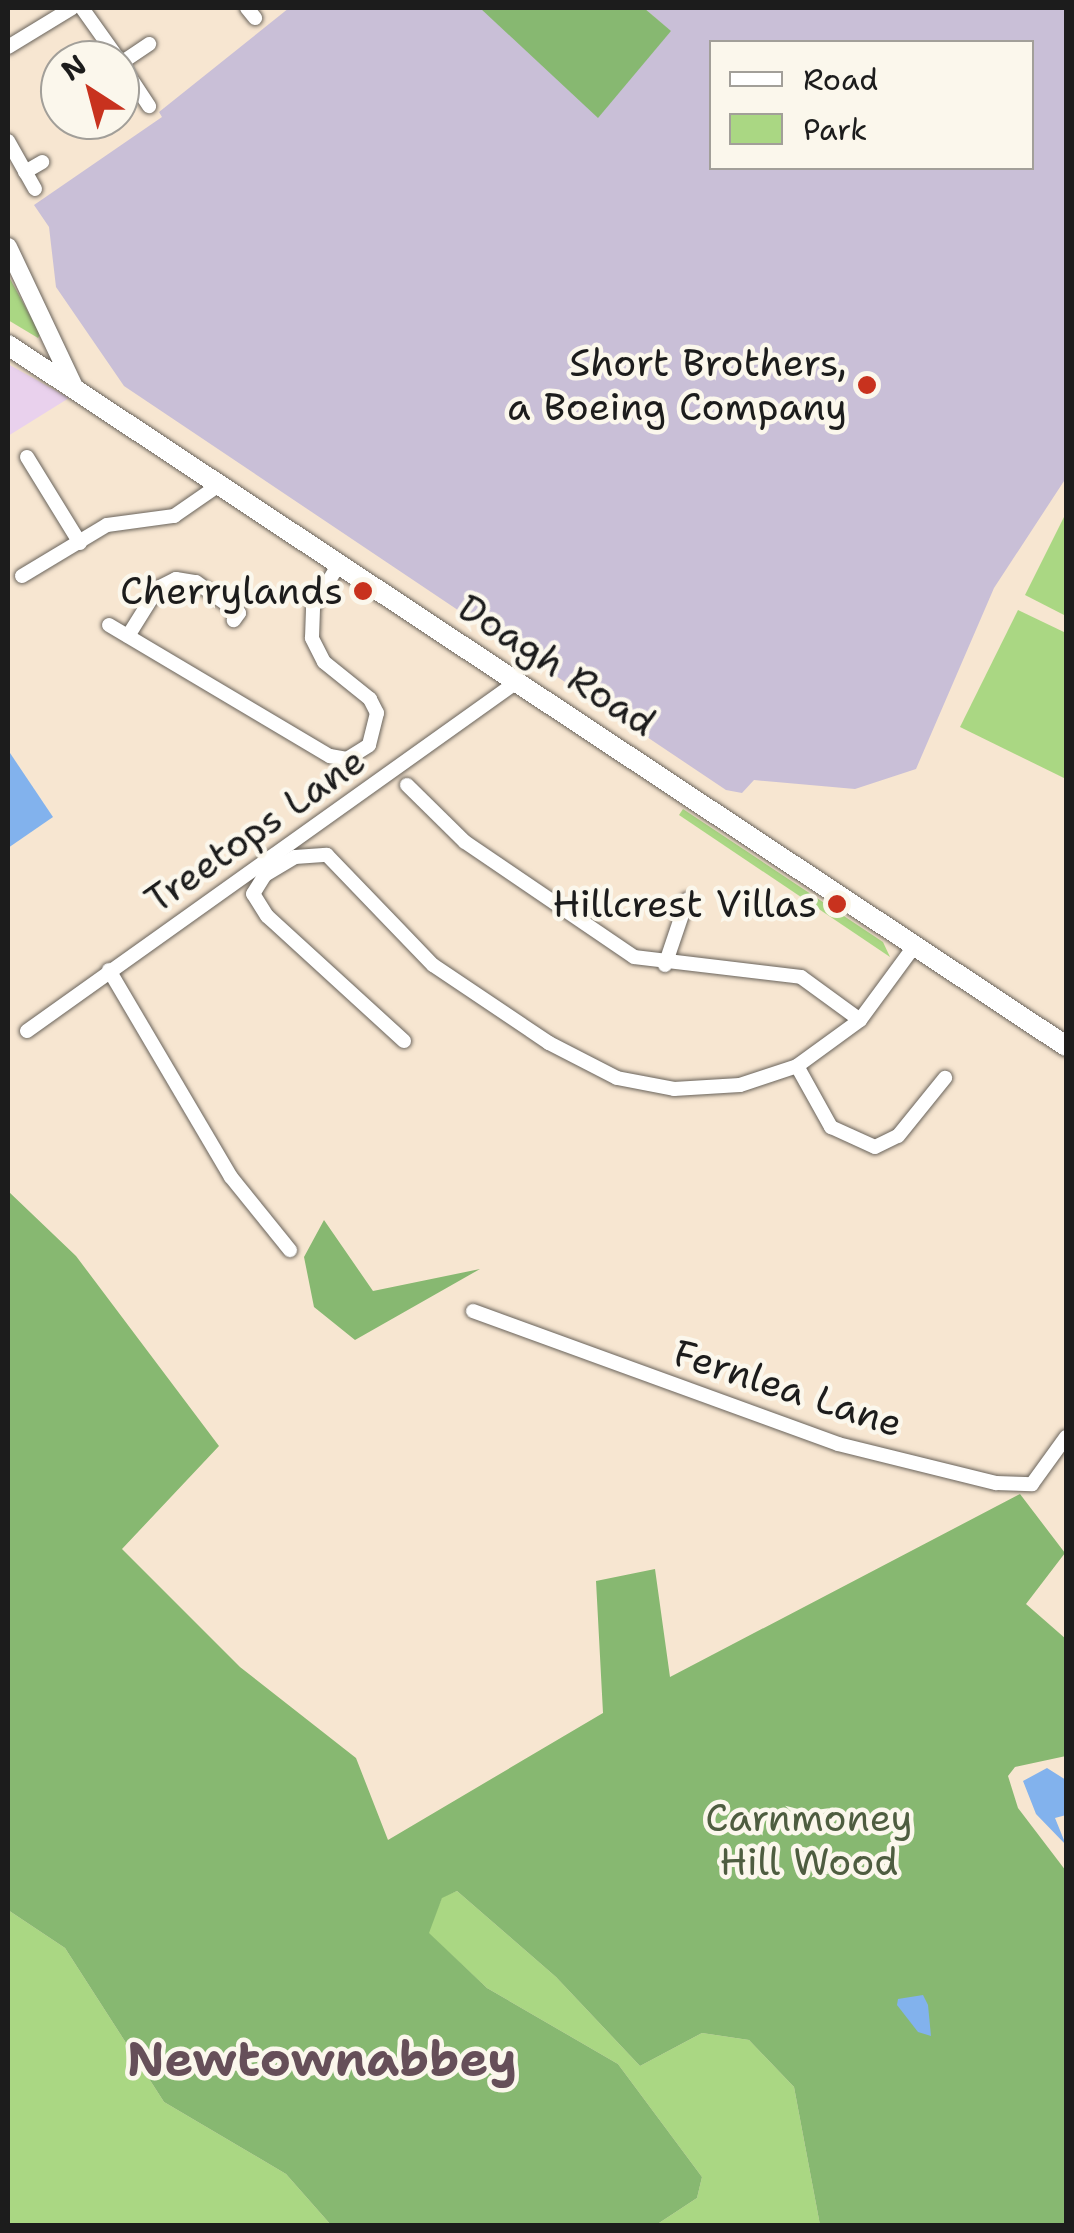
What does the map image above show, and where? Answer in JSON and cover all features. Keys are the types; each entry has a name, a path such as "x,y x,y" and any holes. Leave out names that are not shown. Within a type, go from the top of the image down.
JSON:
{"main road":[{"name":"Doagh Road","path":"8,345 216,487 518,681 1066,1046"},
{"path":"1038,1026 1066,1027"}],"street":[{"path":"8,46 72,8"},
{"path":"82,8 105,40"},
{"path":"140,50 149,44"},
{"path":"140,93 148,106"},
{"path":"8,141 36,189"},
{"path":"26,172 42,162"},
{"path":"8,247 76,392"},
{"path":"26,457 80,543"},
{"path":"22,576 107,526 174,516 216,487"},
{"path":"110,625 330,756 347,759 369,745 378,729 370,699 336,675 312,638 313,607 338,564"},
{"path":"128,636 158,588 176,579 196,582 239,613 234,620"},
{"name":"Treetops Lane","path":"27,1031 518,681"},
{"path":"407,785 465,842 539,896 634,956 665,965 801,977 860,1020"},
{"path":"404,1041 266,916 253,894 265,875 296,856 327,855 433,965 549,1043 617,1078 674,1090 740,1085 797,1066 860,1020 915,944"},
{"path":"665,965 687,900"},
{"path":"108,970 231,1177 290,1250"},
{"path":"797,1066 830,1127 875,1147 898,1136 944,1078"},
{"name":"Fernlea Lane","path":"473,1312 838,1444 996,1483 1032,1484 1066,1437"}],"shaded area":[{"path":"289,8 485,8 671,32 644,8 1066,8 1066,478 994,588 916,769 855,789 754,780 742,793 726,790 124,386 56,287 49,227 34,205 129,140 140,140 140,132 162,117 159,112"},
{"path":"8,364 69,398 8,436"}],"green space":[{"path":"480,8 644,8 671,31 598,118"},
{"path":"8,275 40,334 38,338 8,320"},
{"path":"1066,513 1066,616 1025,595"},
{"path":"1018,610 1066,633 1066,779 960,727"},
{"path":"683,809 883,942 890,957 679,815"},
{"name":"Carnmoney Hill Wood","path":"8,1191 76,1256 219,1446 122,1549 240,1667 356,1758 388,1840 603,1713 596,1581 655,1569 670,1677 1020,1494 1065,1553 1026,1604 1066,1639 1066,1756 1015,1767 1008,1776 1018,1808 1066,1871 1066,2225 820,2225 794,2087 749,2040 702,2033 640,2066 556,1977 457,1891 442,1898 429,1933 487,1988 618,2064 702,2177 697,2198 656,2225 331,2225 286,2174 164,2102 65,1948 8,1910"},
{"path":"324,1220 373,1291 480,1269 355,1340 314,1307 304,1257"},
{"path":"457,1891 556,1977 640,2066 702,2033 749,2040 794,2087 820,2225 656,2225 697,2198 702,2177 618,2064 487,1988 428,1933 442,1897"},
{"path":"8,1910 65,1948 164,2102 286,2174 331,2225 8,2225"}],"water":[{"path":"8,750 53,817 8,848"},
{"path":"1047,1768 1066,1780 1066,1815 1055,1818 1066,1845 1036,1814 1023,1781"},
{"path":"923,1995 931,2036 918,2032 897,2005 898,1999"}],"place":[{"name":"Short Brothers, a Boeing Company","path":"867,385"},
{"name":"Cherrylands","path":"363,591"},
{"name":"Hillcrest Villas","path":"837,904"}],"district":[{"name":"Newtownabbey","path":"322,2060"}]}
